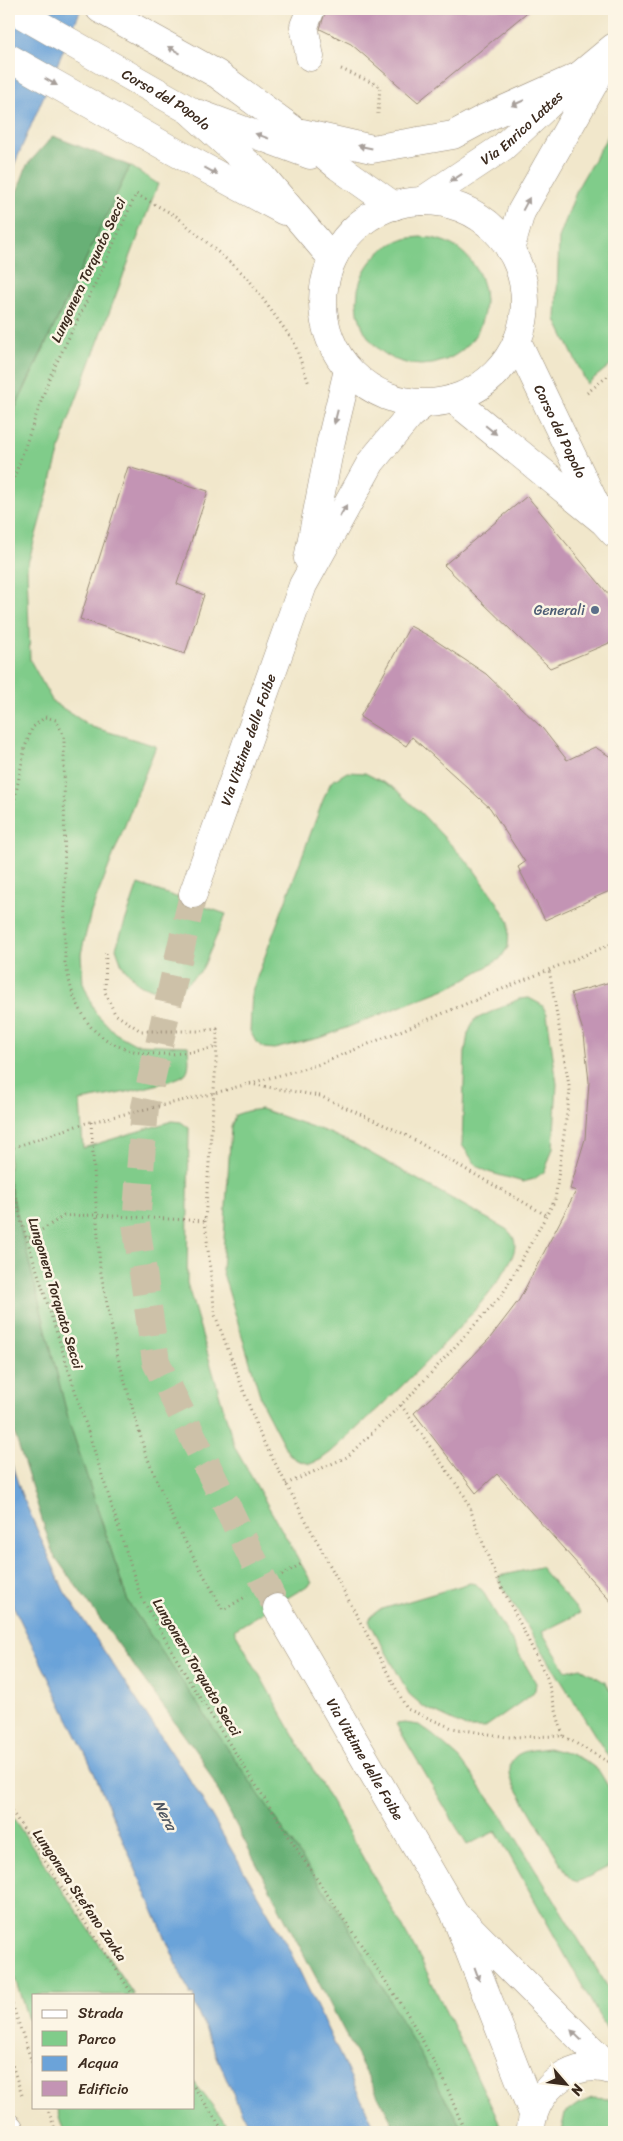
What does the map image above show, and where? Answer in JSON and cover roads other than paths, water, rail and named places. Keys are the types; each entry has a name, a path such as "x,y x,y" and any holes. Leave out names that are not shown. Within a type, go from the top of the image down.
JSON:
{"street":[{"name":"Corso del Popolo","path":"12,9 189,110 263,177 325,250 334,256"},
{"path":"100,9 217,74 295,131 339,167 394,206"},
{"path":"310,57 304,26 311,9"},
{"name":"Via Enrico Lattes","path":"422,201 503,147 579,76 614,47"},
{"name":"Via Enrico Lattes","path":"510,250 521,212 614,47"},
{"name":"Corso del Popolo","path":"9,58 298,219"},
{"path":"295,131 372,149 453,135 483,119 579,76"},
{"path":"189,110 283,144 339,167"},
{"path":"422,201 448,204 472,213 494,229 510,250 522,279 525,310 517,341 502,366 480,386 453,399 424,404 396,400 370,389 348,370 328,335 323,295 334,256 349,234 369,217 394,206 422,201"},
{"name":"Corso del Popolo","path":"517,341 609,528"},
{"name":"Via Vittime delle Foibe","path":"193,894 303,584 331,441 348,370"},
{"name":"Corso del Popolo","path":"453,399 609,528"},
{"name":"Via Vittime delle Foibe","path":"303,584 371,462 410,415 424,404"},
{"name":"Via Vittime delle Foibe","path":"277,1608 454,1912 532,2123"},
{"name":"Via Vittime delle Foibe","path":"454,1912 525,1985 613,2070"},
{"path":"532,2123 541,2096 555,2081 572,2071 591,2067 613,2070"},
{"path":"9,2128 10,2132"}],"water":[{"path":"11,9 81,9 9,177 9,14"},
{"name":"Nera","path":"9,1455 21,1493 64,1591 196,1789 287,1945 377,2132 256,2132 241,2112 195,2005 195,1994 190,1994 88,1759 9,1597"}],"tunnel":[{"path":"193,894 145,1107 136,1224 156,1362 277,1608"}],"place":[{"name":"Generali","path":"595,610"}]}
